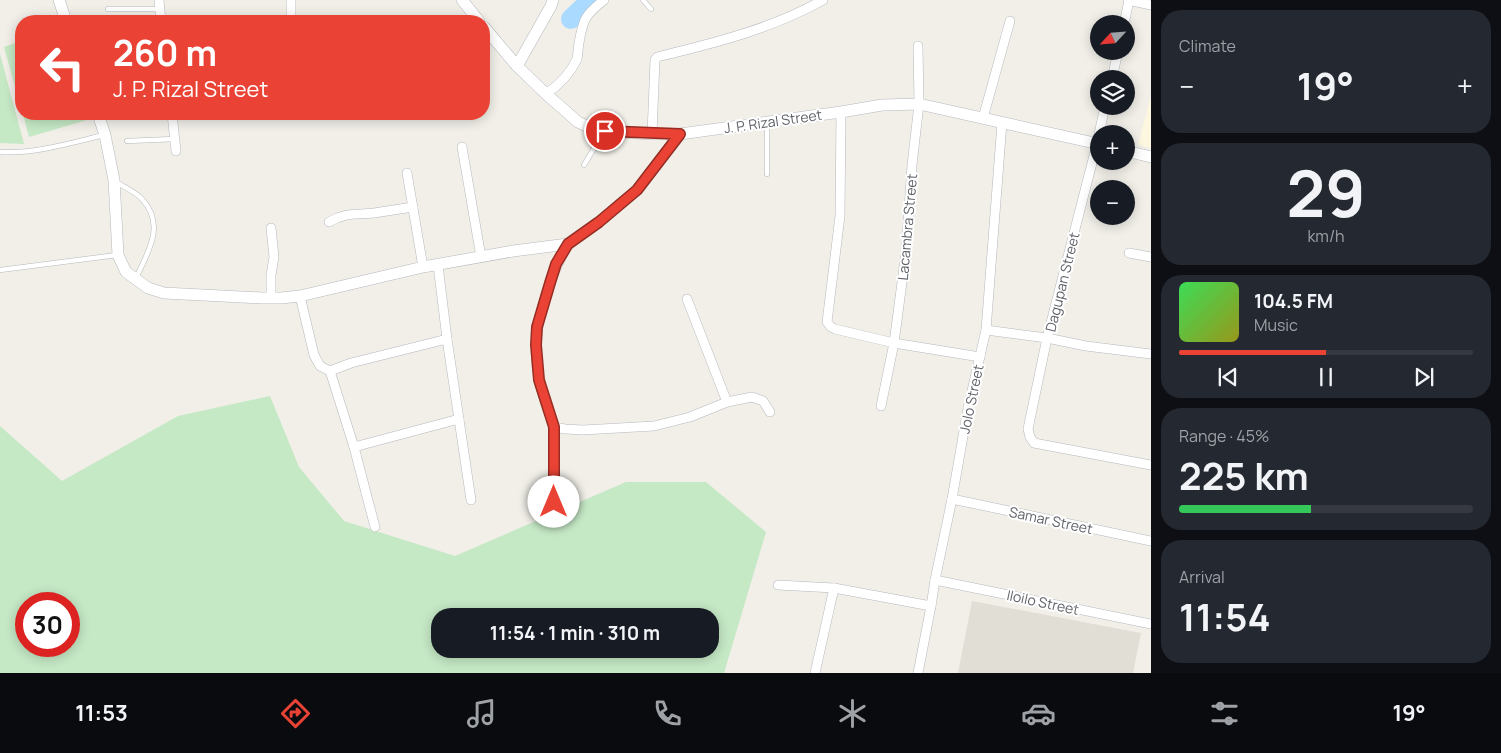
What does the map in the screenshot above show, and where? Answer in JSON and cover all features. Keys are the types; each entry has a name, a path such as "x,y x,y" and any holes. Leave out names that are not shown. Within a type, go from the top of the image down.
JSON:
{"street":[{"path":"59,0 64,15"},
{"path":"290,0 291,15"},
{"path":"462,0 474,15"},
{"path":"517,66 553,0"},
{"path":"546,94 567,77 577,58 585,18 590,11 604,0"},
{"path":"652,134 655,60 657,57 758,30 800,12 822,0"},
{"path":"1126,15 1129,0 1151,5"},
{"path":"983,118 1010,21"},
{"name":"J. P. Rizal Street","path":"490,42 578,122 605,131 680,134 841,112 882,104 919,104 1002,122 1090,138"},
{"name":"Lacambra Street","path":"881,406 894,343 906,252 912,165 919,104 918,46"},
{"path":"841,112 840,216 827,322 835,330 894,343 980,357"},
{"path":"100,120 114,180 118,255 126,272 148,288 164,292 271,298 300,296 423,267 568,244"},
{"path":"173,120 176,151"},
{"name":"Jolo Street","path":"918,673 968,408 986,330 1002,122"},
{"path":"554,502 554,427 539,380 536,345 537,327 556,264 568,244 599,222 637,190 680,134"},
{"path":"462,147 481,257"},
{"path":"1135,153 1151,157"},
{"name":"Dagupan Street","path":"1090,170 1047,338 1028,428 1034,443 1151,465"},
{"path":"407,173 423,267"},
{"path":"329,222 339,216 350,214 413,207"},
{"path":"271,228 274,257 271,275 271,298"},
{"path":"1129,253 1151,257"},
{"path":"438,265 471,500"},
{"path":"300,296 314,356 320,366 330,371 354,447 375,527"},
{"path":"687,299 727,402"},
{"path":"986,330 1151,354"},
{"path":"330,371 351,363 447,339"},
{"path":"554,427 583,430 654,426 690,416 727,402 752,398 763,400 770,412"},
{"path":"354,447 459,419"},
{"name":"Samar Street","path":"952,498 1151,541"},
{"name":"Iloilo Street","path":"935,580 1151,624"},
{"path":"778,585 834,588 931,606"},
{"path":"815,673 834,588"}],"lane":[{"path":"644,0 651,9"},
{"path":"108,10 159,4"},
{"path":"766,122 768,174"},
{"path":"584,165 605,131"},
{"path":"0,152 14,153 48,148 105,135"},
{"path":"127,141 175,138"},
{"path":"114,180 141,198 149,209 155,226 152,246 135,279"},
{"path":"0,270 118,255"}],"shaded area":[{"path":"1151,96 1151,148 1138,145"},
{"path":"972,601 1141,633 1133,673 958,673"}],"green space":[{"path":"15,43 15,86 4,47"},
{"path":"0,54 15,110 15,120 18,120 24,144 0,143"},
{"path":"25,120 87,120 29,137"},
{"path":"270,396 299,467 344,521 455,556 626,482 706,482 766,532 724,673 0,673 0,426 62,481 178,416"}],"waterway":[{"path":"571,19 591,0"}],"route":[{"path":"554,502 554,427 539,380 536,363 536,345 537,327 556,264 568,244 599,222 637,190 680,134 605,131"}]}
